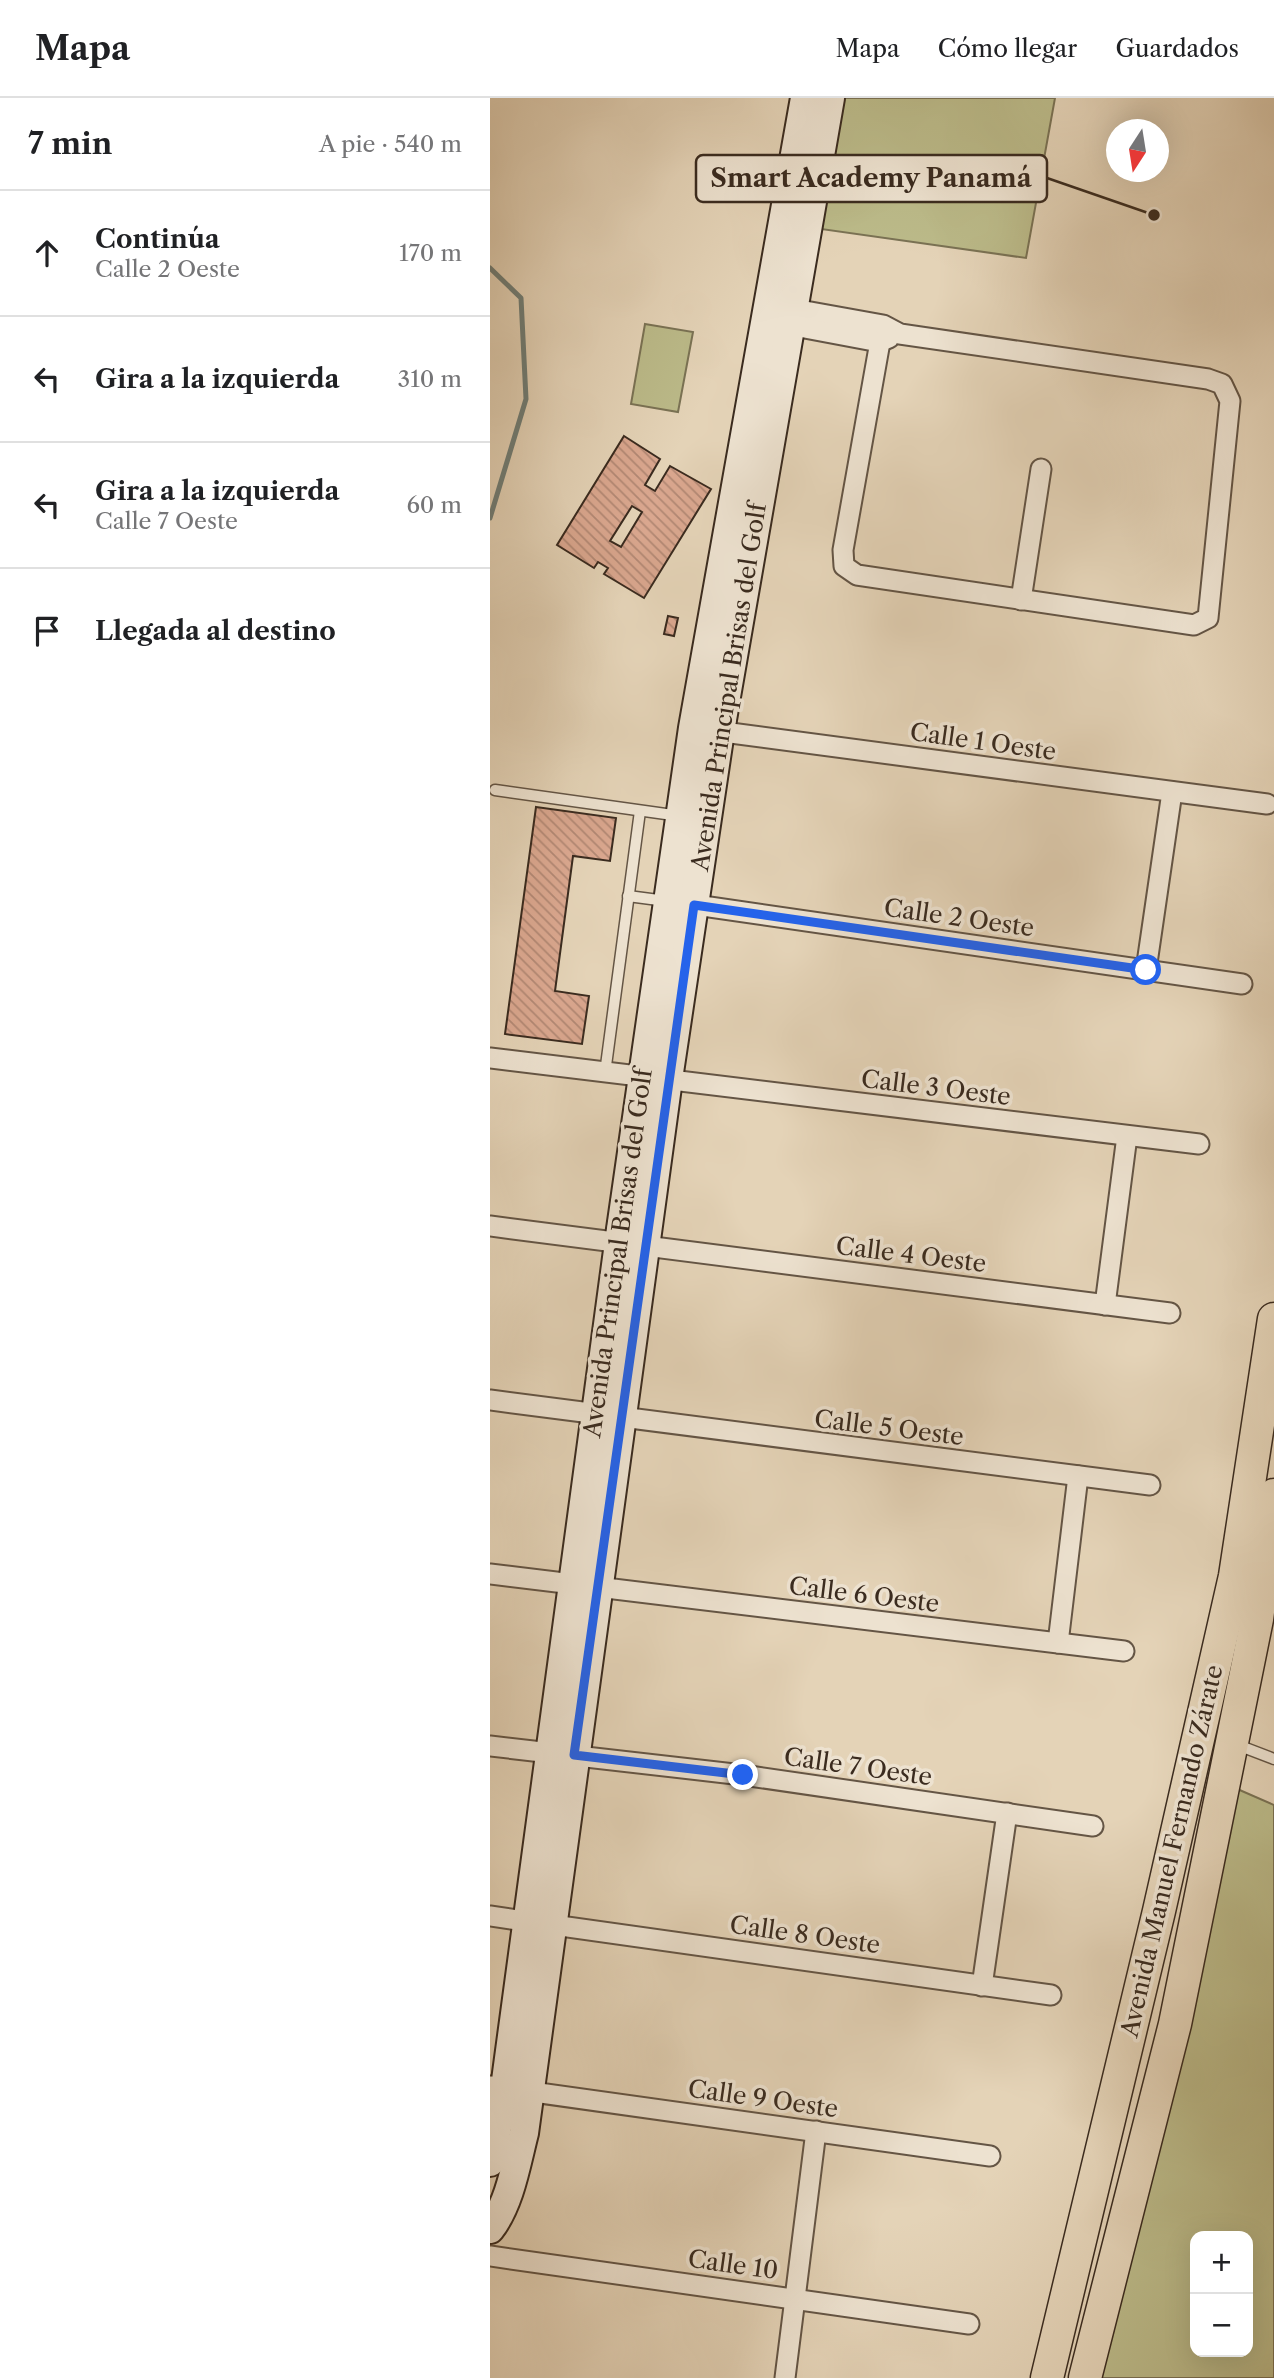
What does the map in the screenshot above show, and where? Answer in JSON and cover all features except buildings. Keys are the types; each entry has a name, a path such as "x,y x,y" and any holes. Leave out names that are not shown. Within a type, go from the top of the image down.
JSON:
{"main road":[{"name":"Avenida Manuel Fernando Zárate","path":"1085,2378 1175,2024 1257,1619 1266,1507 1274,1319"},
{"name":"Avenida Manuel Fernando Zárate","path":"1046,2378 1165,1884 1235,1576 1266,1507"}],"street":[{"name":"Avenida Principal Brisas del Golf","path":"490,2162 508,2088 539,1922 655,1078 707,730 778,315 805,98"},
{"name":"Avenida Principal Brisas del Golf","path":"778,315 830,98"},
{"path":"778,315 887,334 1208,379 1222,384 1230,401 1208,618 1194,625 857,575 844,566 843,551 887,334"},
{"path":"1021,600 1041,469"},
{"name":"Avenida Principal Brisas del Golf","path":"681,903 680,816 707,730"},
{"name":"Calle 1 Oeste","path":"707,730 1267,804"},
{"path":"1146,970 1172,792"},
{"name":"Calle 2 Oeste","path":"681,903 1242,984"},
{"name":"Calle 3 Oeste","path":"490,1058 1199,1144"},
{"path":"1105,1305 1127,1136"},
{"name":"Calle 4 Oeste","path":"490,1226 1170,1313"},
{"name":"Calle 5 Oeste","path":"490,1400 1150,1485"},
{"path":"1058,1643 1078,1476"},
{"name":"Calle 6 Oeste","path":"490,1574 1124,1651"},
{"name":"Calle 7 Oeste","path":"490,1746 743,1775 1093,1826"},
{"path":"982,1986 1007,1813"},
{"name":"Calle 8 Oeste","path":"490,1916 1051,1995"},
{"name":"Avenida Principal Brisas del Golf","path":"490,2229 497,2219 512,2180 524,2133 508,2088"},
{"name":"Calle 9 Oeste","path":"508,2088 990,2156"},
{"path":"785,2378 816,2131"},
{"name":"Calle 10","path":"490,2256 969,2324"}],"lane":[{"path":"495,790 680,816"},
{"path":"605,1073 640,811"},
{"path":"628,896 681,903"},
{"path":"1232,1743 1274,1759"}],"shaded area":[{"path":"844,98 1055,98 1026,258 821,229"},
{"path":"645,324 693,332 678,412 631,404"},
{"path":"1235,1788 1274,1805 1274,2378 1085,2378"}],"waterway":[{"path":"490,268 521,298 526,399 490,518"}],"place":[{"name":"Smart Academy Panamá","path":"1154,215"}],"route":[{"path":"743,1775 574,1755 694,905 1146,970"}]}
